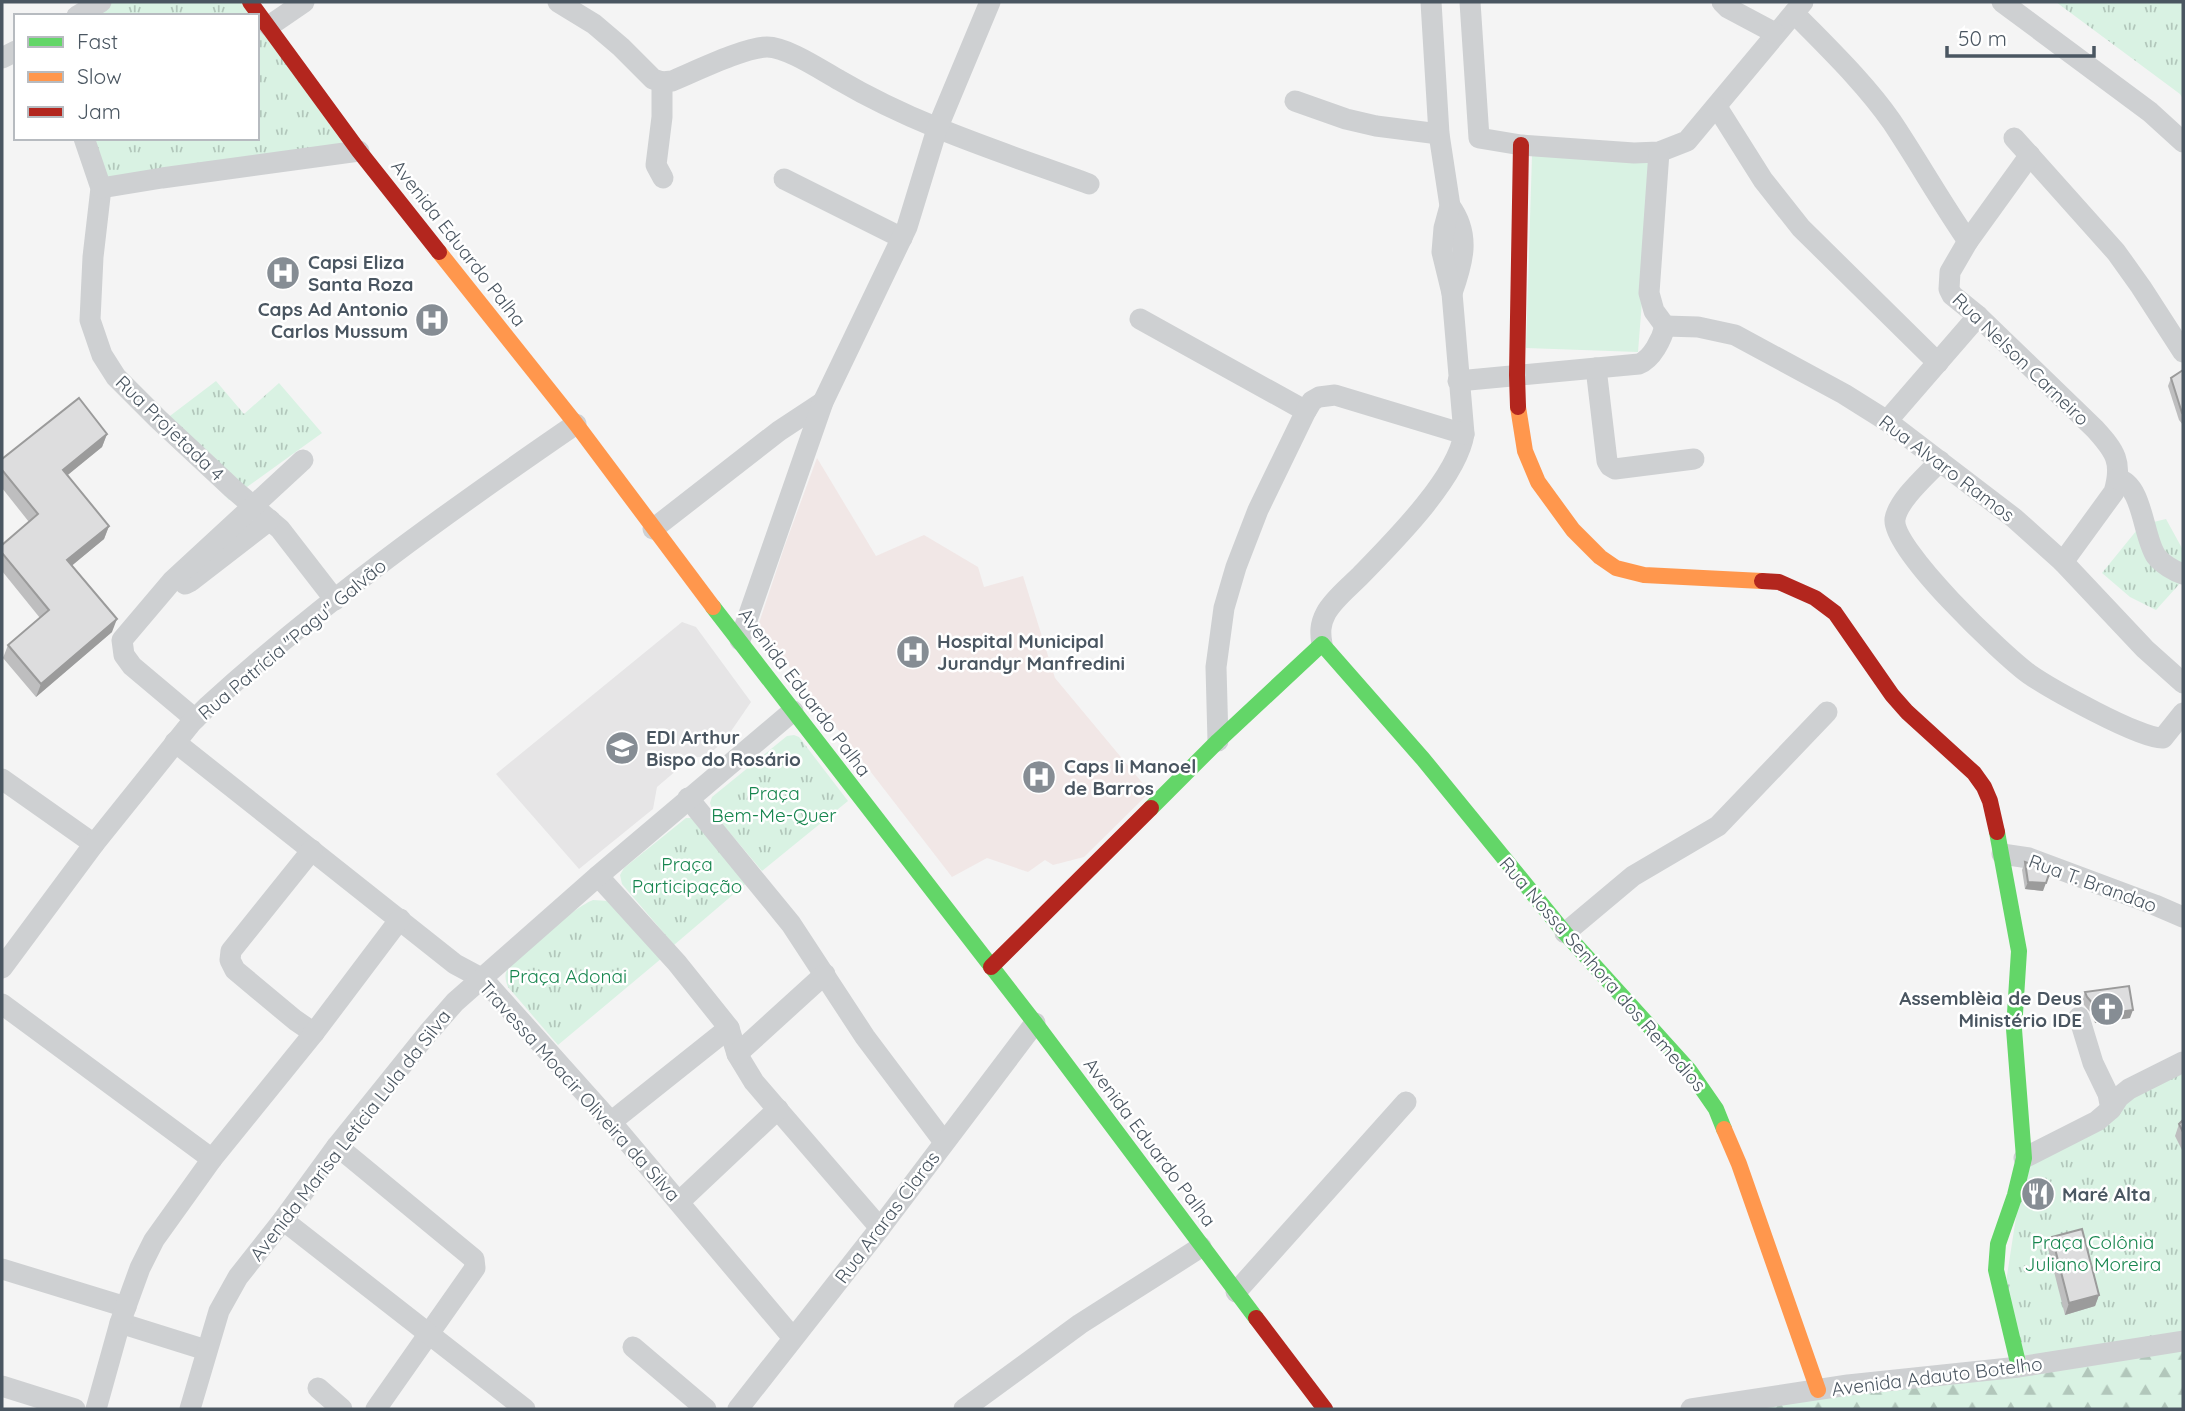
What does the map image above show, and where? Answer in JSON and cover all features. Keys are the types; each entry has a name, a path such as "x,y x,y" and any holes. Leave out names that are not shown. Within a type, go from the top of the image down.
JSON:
{"street":[{"path":"81,14 101,2"},
{"name":"Avenida Eduardo Palha","path":"250,2 359,151 576,424 653,529 1035,1023 1325,1409"},
{"path":"269,26 304,2"},
{"path":"558,2 594,24 646,73 662,82 672,81 749,50 770,46 789,53 866,96 937,129 1089,184"},
{"path":"740,640 822,402 907,227 937,129 989,2"},
{"path":"991,967 1218,741 1322,644 1320,632 1327,610 1399,536 1428,499 1462,446 1464,434 1452,293 1462,261 1464,232 1450,206 1439,134 1431,2"},
{"path":"1470,2 1479,138 1521,145 1634,153 1659,152 1687,141 1798,8 1891,122 1938,199 1968,241"},
{"path":"1722,2 1728,8 1775,33"},
{"path":"2002,2 2150,113 2183,142"},
{"path":"662,82 662,117 656,165 663,178"},
{"path":"1295,101 1346,119 1439,134"},
{"path":"1717,107 1763,180 1801,228 1938,363"},
{"path":"2014,138 2116,252 2183,352"},
{"name":"Rua Projetada 4","path":"85,140 102,188 93,257 90,310 90,320 102,355 116,377 158,419 262,513 305,558 335,600"},
{"path":"1521,145 1517,375 1524,448 1541,487 1566,523 1593,551 1613,566 1629,572 1779,582 1815,598 1835,613 1892,695 1907,712 1974,773 1990,801 2019,951 2014,1029 2024,1158 1998,1244 1996,1270 2019,1367"},
{"path":"102,188 359,151"},
{"path":"1458,381 1645,362 1663,335 1665,326 1650,304 1649,293 1659,152"},
{"name":"Rua Nelson Carneiro","path":"2030,155 1968,241 1950,272 1949,289 1952,295 1978,316 2110,445 2117,457 2118,479"},
{"path":"784,179 902,238"},
{"path":"1887,421 1978,316"},
{"path":"1140,319 1306,411"},
{"name":"Rua Alvaro Ramos","path":"1665,326 1698,327 1735,335 1844,394 1887,421 2014,518 2063,562 2145,649 2183,683"},
{"path":"1596,368 1607,461 1610,466 1615,469 1694,459"},
{"path":"1218,741 1216,667 1224,608 1248,533 1312,401 1319,397 1335,395 1464,434"},
{"path":"653,529 779,430 822,402"},
{"name":"Rua Patrícia \"Pagu\" Galvão","path":"2,968 94,844 195,719 231,685 335,600 474,494 576,424"},
{"path":"195,719 132,666 124,655 122,640 166,587 262,513 303,460"},
{"path":"1940,461 1902,503 1895,518 1896,529 1910,553 1989,640 2029,674 2074,701 2148,736 2163,738 2183,713"},
{"path":"2063,562 2114,492 2118,479 2130,487 2137,500 2156,556 2174,570 2183,573"},
{"name":"Rua Nossa Senhora dos Remedios","path":"1322,644 1423,759 1565,933 1689,1070 1716,1108 1739,1164 1818,1390"},
{"name":"Avenida Marisa Letícia Lula da Silva","path":"190,1409 219,1311 233,1285 337,1146 428,1032 455,1002 598,876 793,711"},
{"path":"1565,933 1633,876 1718,826 1827,712"},
{"name":"Travessa Moacir Oliveira da Silva","path":"175,742 455,964 483,979 611,1122 793,1338"},
{"path":"2,779 94,844"},
{"path":"688,798 791,923 864,1037 944,1142"},
{"path":"312,850 231,951 230,960 235,970 314,1033"},
{"name":"Rua T. Brandao","path":"2002,854 2029,858 2183,917"},
{"path":"598,876 677,963 729,1028 737,1054 754,1082 880,1228"},
{"path":"96,1409 123,1315 153,1240 212,1159 314,1033 400,919"},
{"path":"737,1054 825,974"},
{"path":"2,1004 212,1159"},
{"path":"2079,1017 2111,1109"},
{"name":"Rua Araras Claras","path":"738,1409 880,1228 1035,1023"},
{"path":"611,1122 729,1028"},
{"path":"2024,1158 2097,1121 2129,1089 2183,1062"},
{"path":"1236,1292 1406,1102"},
{"path":"679,1202 778,1109"},
{"path":"337,1146 474,1259 475,1268 376,1409"},
{"path":"283,1220 524,1409"},
{"path":"964,1409 1080,1324 1201,1247"},
{"path":"2,1269 206,1350"},
{"name":"Avenida Adauto Botelho","path":"1691,1409 1818,1390 2019,1367 2183,1341"},
{"path":"633,1347 706,1409"},
{"path":"2,1386 75,1409"},
{"path":"318,1388 342,1409"}],"shaded area":[{"name":"Hospital Municipal Jurandyr Manfredini","path":"817,458 876,556 924,535 978,567 984,587 1023,576 1055,678 1150,792 1084,857 1053,865 1045,860 1028,872 987,858 952,877 758,626"},
{"name":"EDI Arthur Bispo do Rosário","path":"682,622 696,627 751,702 725,740 707,756 691,758 657,787 653,809 579,869 496,774"}],"green space":[{"path":"104,2 242,2 251,14 83,14"},
{"path":"2056,2 2183,2 2183,99 2180,94"},
{"path":"259,26 345,146 101,188 81,140 259,140"},
{"path":"1532,155 1653,162 1638,352 1526,348"},
{"path":"216,381 244,414 279,383 322,433 229,500 158,425"},
{"path":"2166,519 2183,550 2183,580 2156,610 2130,597 2102,573 2141,525"},
{"name":"Praça Bem-Me-Quer","path":"787,736 799,737 848,801 762,871 714,814 710,803 712,797"},
{"name":"Praça Participação","path":"686,818 694,818 749,881 674,945 622,884 620,875 624,868"},
{"name":"Praça Adonai","path":"593,900 608,901 662,958 558,1045 508,987 506,972 533,943 574,911"},
{"name":"Praça Colônia Juliano Moreira","path":"2183,1069 2183,1337 2020,1364 2004,1295 2025,1159"},
{"path":"2183,1342 2183,1409 1699,1409"}],"building":[{"path":"2183,370 2183,414 2171,378"},
{"path":"79,398 107,434 63,470 109,526 67,560 117,619 41,684 8,645 49,610 2,553 2,545 38,514 2,470 2,459"},
{"path":"2025,862 2050,871 2046,883 2028,882"},
{"path":"2129,986 2133,1010 2097,1015 2085,992"},
{"path":"2082,1229 2099,1295 2069,1303 2052,1237"}],"traffic: fast":[{"path":"713,607 1035,1023 1256,1318"},
{"path":"1151,808 1322,644 1423,759 1565,933 1689,1070 1716,1109 1724,1129"},
{"path":"1997,832 2019,951 2014,1029 2024,1158 1998,1244 1996,1270 2019,1367"}],"traffic: slow":[{"path":"439,252 576,424 713,607"},
{"path":"1518,407 1525,451 1538,482 1573,530 1600,557 1616,568 1644,575 1762,581"},
{"path":"1724,1129 1739,1164 1818,1390"}],"traffic: jam":[{"path":"250,2 259,14"},
{"path":"259,14 359,151 439,252"},
{"path":"1518,407 1521,145"},
{"path":"1762,581 1779,582 1815,598 1835,613 1892,695 1974,773 1990,801 1997,832"},
{"path":"991,967 1151,808"},
{"path":"1256,1318 1325,1409"}],"place":[{"name":"Capsi Eliza Santa Roza","path":"283,273"},
{"name":"Caps Ad Antonio Carlos Mussum","path":"432,320"},
{"name":"Hospital Municipal Jurandyr Manfredini","path":"913,652"},
{"name":"EDI Arthur Bispo do Rosário","path":"622,748"},
{"name":"Caps Ii Manoel de Barros","path":"1039,777"},
{"name":"Assemblèia de Deus Ministério IDE","path":"2107,1009"},
{"name":"Maré Alta","path":"2038,1194"}]}
